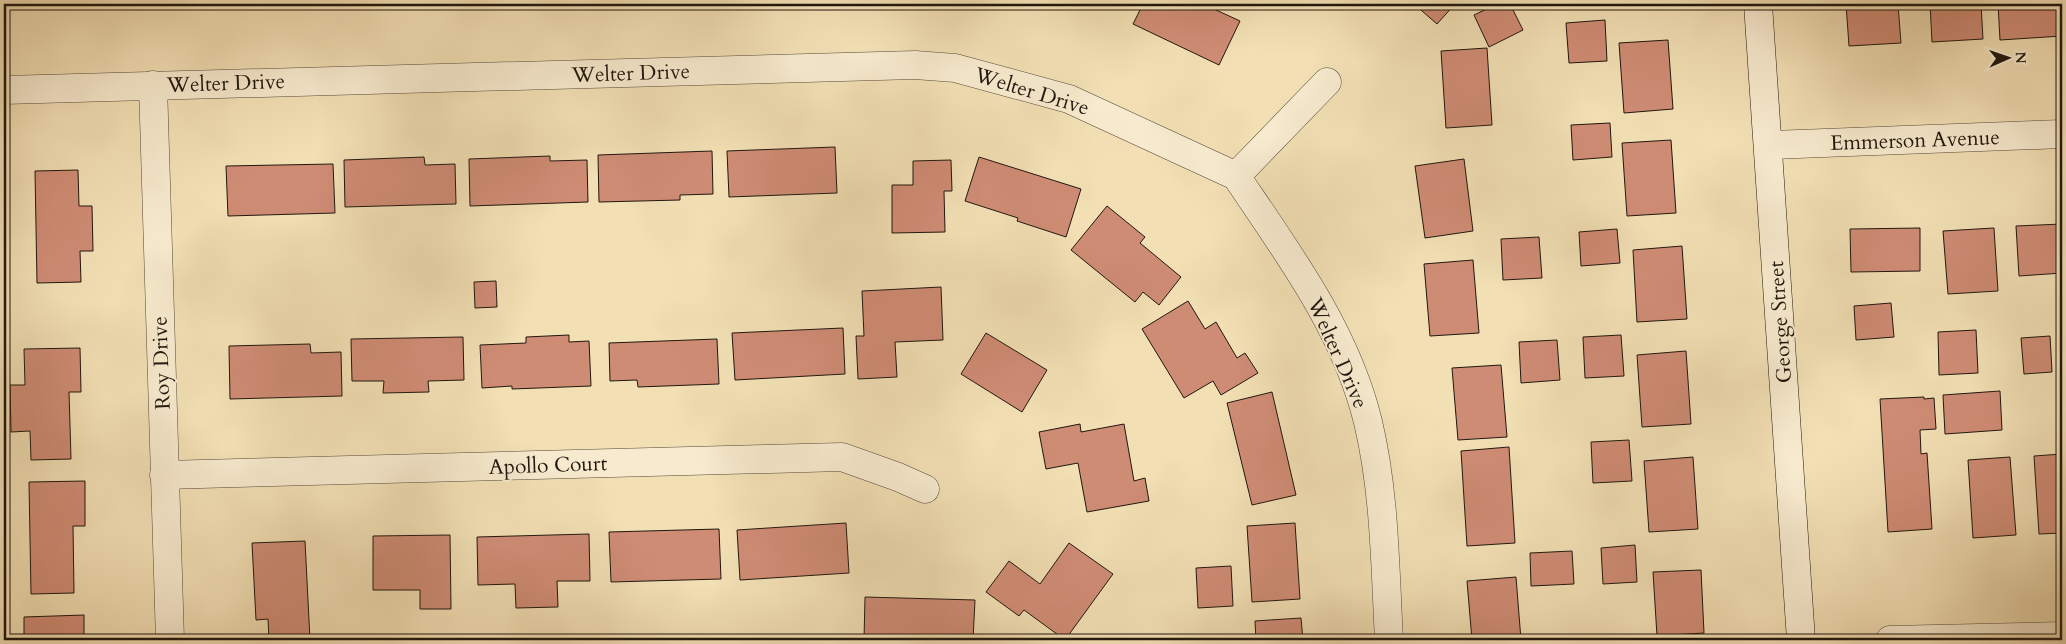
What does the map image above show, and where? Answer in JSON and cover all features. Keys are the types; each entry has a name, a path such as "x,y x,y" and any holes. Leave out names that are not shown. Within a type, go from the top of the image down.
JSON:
{"street":[{"name":"George Street","path":"1758,4 1801,640"},
{"name":"Welter Drive","path":"4,90 914,65 955,68 1069,99 1236,176 1306,280 1332,329 1353,376 1368,421 1376,460 1382,506 1389,640"},
{"path":"1236,176 1327,82"},
{"name":"Roy Drive","path":"153,85 170,640"},
{"name":"Emmerson Avenue","path":"1768,145 2062,134"},
{"name":"Apollo Court","path":"164,475 842,456 898,477 925,490"},
{"path":"1890,640 2062,636"}],"building":[{"path":"1143,4 1203,4 1240,21 1219,65 1133,24"},
{"path":"1414,4 1455,4 1437,24"},
{"path":"1497,4 1510,4 1523,30 1489,47 1474,15"},
{"path":"1846,4 1898,4 1901,43 1849,46"},
{"path":"1930,4 1981,4 1983,39 1932,42"},
{"path":"1998,4 2062,4 2062,36 2000,40"},
{"path":"1605,20 1607,61 1569,63 1566,23"},
{"path":"1668,40 1673,109 1624,113 1619,43"},
{"path":"1487,48 1492,125 1446,128 1441,51"},
{"path":"1610,123 1612,157 1573,160 1571,125"},
{"path":"1671,140 1676,213 1627,216 1622,143"},
{"path":"835,147 837,193 729,197 727,151"},
{"path":"712,151 713,194 680,195 680,200 599,202 598,155"},
{"path":"550,156 550,161 587,160 588,202 470,206 469,159"},
{"path":"424,157 425,165 455,164 456,204 345,207 344,160"},
{"path":"979,157 1081,189 1066,237 1017,221 1018,218 965,201"},
{"path":"1464,159 1473,231 1425,238 1415,166"},
{"path":"951,160 952,191 944,191 945,232 892,233 892,185 913,185 913,161"},
{"path":"333,164 335,213 228,216 226,166"},
{"path":"78,170 79,206 92,206 93,251 80,251 81,282 37,283 35,171"},
{"path":"1107,206 1145,237 1140,243 1181,277 1159,305 1143,292 1135,302 1071,250"},
{"path":"2062,224 2062,273 2019,276 2016,226"},
{"path":"1920,228 1920,271 1851,272 1850,229"},
{"path":"1994,228 1998,291 1948,294 1943,231"},
{"path":"1617,229 1620,263 1581,266 1579,232"},
{"path":"1539,237 1542,278 1503,280 1501,239"},
{"path":"1682,246 1687,319 1637,322 1633,250"},
{"path":"1473,260 1479,333 1430,336 1424,264"},
{"path":"496,281 497,307 475,308 474,282"},
{"path":"941,287 943,340 895,342 897,377 858,379 856,336 864,336 862,291"},
{"path":"1188,301 1205,329 1216,322 1237,358 1245,353 1258,373 1221,395 1213,381 1184,398 1142,329"},
{"path":"1891,303 1894,337 1856,340 1854,306"},
{"path":"843,328 845,374 735,380 732,333"},
{"path":"1976,330 1978,373 1939,375 1938,332"},
{"path":"986,333 1047,370 1022,412 961,374"},
{"path":"569,335 569,342 589,341 591,386 512,389 512,386 482,388 480,345 526,343 526,337"},
{"path":"1621,335 1624,376 1585,378 1583,337"},
{"path":"2050,336 2052,372 2024,374 2021,338"},
{"path":"463,337 464,380 428,381 429,392 383,393 384,381 352,381 351,339"},
{"path":"717,339 719,384 638,387 637,380 610,381 609,343"},
{"path":"1557,340 1560,380 1521,383 1519,342"},
{"path":"310,344 311,353 341,352 342,396 230,399 229,346"},
{"path":"80,348 81,392 69,392 71,459 31,460 30,431 11,432 10,385 25,385 24,349"},
{"path":"1686,351 1691,424 1642,427 1637,355"},
{"path":"1501,365 1507,437 1458,440 1452,368"},
{"path":"2000,391 2002,430 1945,434 1943,395"},
{"path":"1272,392 1296,495 1252,505 1227,403"},
{"path":"1924,397 1924,399 1934,398 1936,429 1920,430 1921,454 1927,453 1932,529 1888,532 1880,399"},
{"path":"1080,424 1081,432 1124,424 1134,481 1145,478 1149,501 1087,512 1078,463 1046,469 1039,432"},
{"path":"1629,440 1632,481 1593,483 1591,442"},
{"path":"1509,447 1515,543 1467,546 1461,451"},
{"path":"2062,454 2062,533 2039,534 2034,456"},
{"path":"1693,457 1698,529 1649,532 1644,461"},
{"path":"2010,457 2016,535 1973,538 1968,460"},
{"path":"85,481 85,526 73,526 74,593 31,594 29,482"},
{"path":"846,523 849,573 740,580 737,530"},
{"path":"1295,523 1300,599 1252,602 1247,526"},
{"path":"719,529 721,579 611,582 609,532"},
{"path":"589,534 590,581 557,581 558,607 516,608 515,584 478,585 477,537"},
{"path":"450,535 451,609 420,609 420,590 373,590 373,536"},
{"path":"305,541 310,640 269,640 268,619 256,620 252,543"},
{"path":"1069,543 1113,574 1065,640 1024,610 1019,616 986,592 1009,561 1040,584"},
{"path":"1635,545 1637,582 1603,584 1601,548"},
{"path":"1572,551 1574,584 1531,586 1530,553"},
{"path":"1231,566 1233,606 1198,608 1196,568"},
{"path":"1701,570 1704,633 1657,636 1653,572"},
{"path":"1516,577 1521,640 1472,640 1467,581"},
{"path":"865,597 975,600 973,640 864,640"},
{"path":"84,615 84,640 24,640 24,617"},
{"path":"1301,618 1303,640 1256,640 1255,621"}]}
